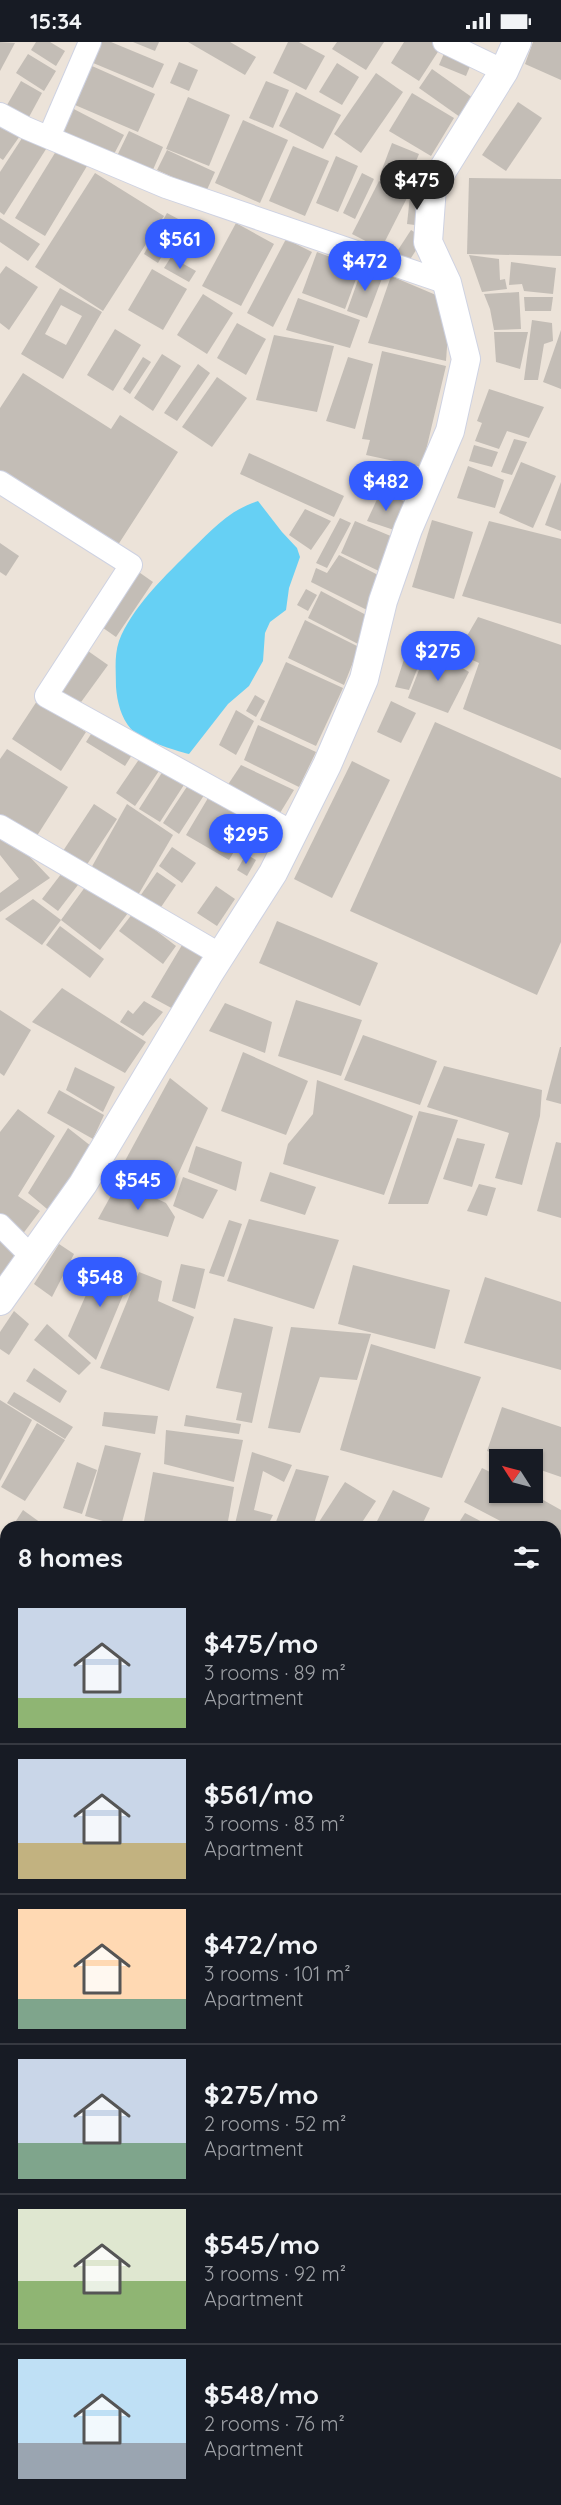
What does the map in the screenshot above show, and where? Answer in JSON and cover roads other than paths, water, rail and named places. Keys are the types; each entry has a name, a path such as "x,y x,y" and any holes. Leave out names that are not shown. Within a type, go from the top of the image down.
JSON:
{"street":[{"path":"49,137 90,42"},
{"path":"444,42 504,71"},
{"path":"0,1301 82,1184 273,873 327,765 364,679 383,601 408,529 450,431 466,359 447,283 428,242 432,187 504,71 517,42"},
{"path":"0,114 166,187 447,283"},
{"path":"0,482 131,565 45,696 292,832"},
{"path":"0,826 221,955"},
{"path":"0,1225 32,1257"}],"water":[{"path":"258,501 297,548 300,557 289,588 286,610 270,622 265,633 263,661 249,686 228,704 189,754 151,741 131,729 120,709 116,670 116,652 119,641 131,617 157,584 228,517 237,510"}]}
